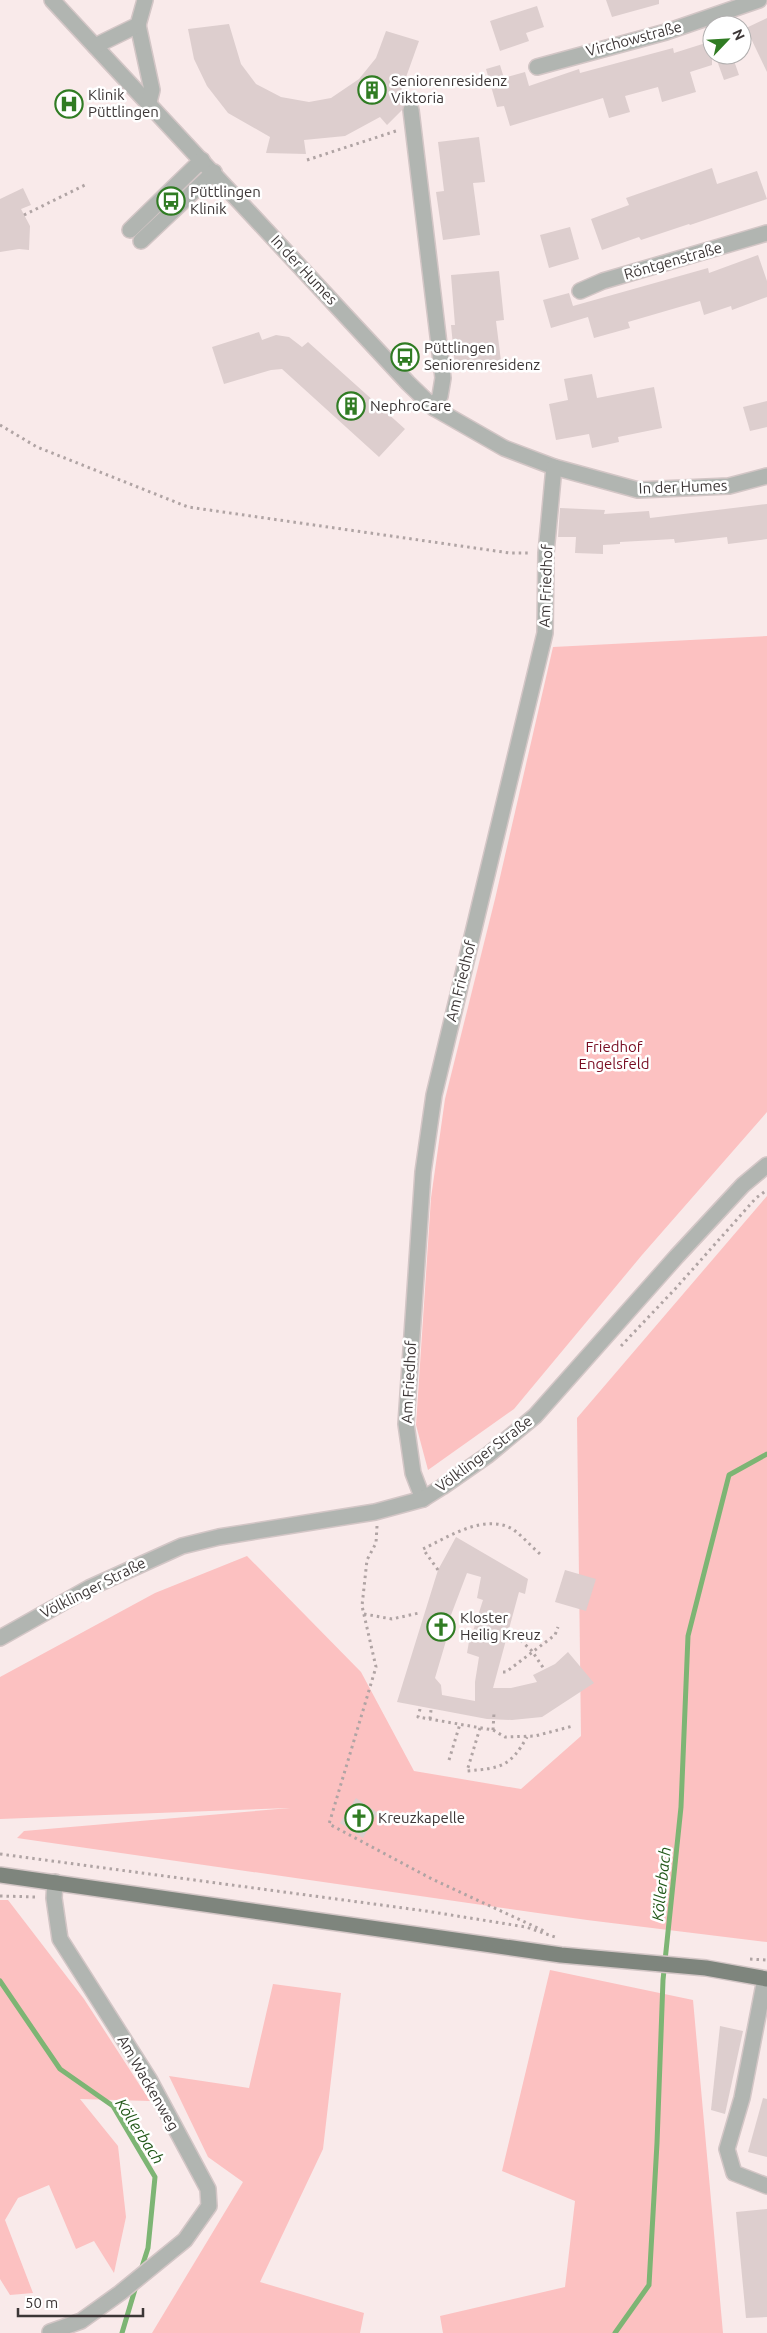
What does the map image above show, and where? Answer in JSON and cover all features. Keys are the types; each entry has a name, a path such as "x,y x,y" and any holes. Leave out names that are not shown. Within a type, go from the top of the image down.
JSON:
{"main road":[{"path":"0,1875 562,1955 706,1968 766,1979"}],"street":[{"name":"In der Humes","path":"52,0 149,102 408,383 434,408 504,448 554,467 638,490 729,486 767,476"},
{"path":"145,0 138,25 152,90 149,102"},
{"name":"Virchowstraße","path":"537,67 666,32 759,0"},
{"path":"95,46 138,25"},
{"path":"413,117 443,378 440,396 434,408"},
{"path":"130,230 202,160"},
{"path":"141,241 214,172"},
{"name":"Röntgenstraße","path":"580,291 603,281 767,233"},
{"name":"Am Friedhof","path":"423,1498 413,1473 406,1424 422,1172 434,1095 545,633 546,553 554,467"},
{"name":"Völklinger Straße","path":"0,1638 89,1588 182,1546 219,1537 375,1512 423,1498 488,1455 535,1416 677,1256 743,1185 767,1165"},
{"name":"Am Wackenweg","path":"50,2332 82,2321 120,2293 185,2240 209,2206 208,2189 150,2080 60,1939 54,1898 56,1882"},
{"path":"766,1979 742,2098 728,2149 734,2173 767,2186"}],"path":[{"path":"307,160 413,117"},
{"path":"24,214 87,184"},
{"path":"0,425 37,447 188,506 510,553 546,553"},
{"path":"0,1854 426,1911 526,1927 558,1938 432,1879 329,1824 376,1667 362,1606 367,1560 376,1544 378,1521"},
{"path":"438,1570 423,1549 459,1532 490,1523 513,1530 540,1554"},
{"path":"364,1614 392,1620 419,1613"},
{"path":"503,1672 506,1672 555,1635 558,1627"},
{"path":"516,1636 532,1651 544,1669"},
{"path":"420,1709 418,1717 493,1730 505,1737 528,1736 573,1726"},
{"path":"430,1718 431,1710"},
{"path":"493,1730 494,1713"},
{"path":"449,1760 460,1724"},
{"path":"480,1728 467,1771 490,1769 507,1764 519,1752 528,1736"},
{"path":"0,1896 54,1898"}],"green space":[{"name":"Friedhof Engelsfeld","path":"767,636 767,1112 642,1255 514,1409 428,1470 416,1425 431,1198 445,1099 495,899 553,647"},
{"path":"767,1196 767,1942 587,1920 17,1838 24,1831 290,1808 0,1819 0,1677 155,1593 247,1556 361,1672 414,1771 521,1789 581,1736 577,1418"},
{"path":"0,1900 8,1900 84,1999 150,2101 80,2099 118,2146 126,2217 114,2273 94,2241 76,2249 49,2185 18,2198 5,2220 33,2293 10,2295 0,2279"},
{"path":"550,1970 693,2000 723,2333 443,2333 440,2316 565,2287 575,2201 502,2171"},
{"path":"273,1984 341,1993 323,2149 260,2282 364,2313 360,2333 152,2333 243,2182 208,2157 169,2076 249,2088"}],"building":[{"path":"606,0 659,0 659,4 612,17"},
{"path":"537,6 544,27 526,33 529,41 500,51 490,21"},
{"path":"767,18 767,72 752,41 752,25"},
{"name":"Seniorenresidenz Viktoria","path":"229,24 241,64 256,84 281,97 309,102 331,98 359,79 376,58 386,31 419,41 400,94 410,101 405,103 402,110 387,125 380,117 345,136 304,140 306,154 266,153 270,137 228,113 207,86 194,59 188,29"},
{"path":"702,44 702,65 712,65 690,72 696,92 662,102 658,87 625,96 630,112 609,118 603,98 510,126 504,106 497,107 486,69 500,65 504,78 525,72 529,86 579,69 580,73 673,48 674,53"},
{"path":"719,65 736,65 739,75 724,80"},
{"path":"479,137 485,182 473,183 480,235 443,240 436,192 444,191 438,142"},
{"path":"712,168 717,184 757,171 767,199 690,225 641,240 639,237 602,250 591,219 629,205 626,198"},
{"path":"23,188 31,205 21,209 30,226 29,250 19,249 0,252 0,199"},
{"path":"570,227 579,259 549,268 540,235"},
{"path":"758,255 767,281 767,297 732,310 731,306 704,315 700,301 628,322 630,328 594,338 588,317 551,328 543,300 569,293 573,306 708,268 709,273"},
{"path":"499,271 504,320 496,321 501,361 455,366 451,325 455,325 451,275"},
{"name":"NephroCare","path":"259,332 262,340 276,335 289,337 302,347 308,342 405,429 379,457 282,369 271,370 224,384 212,347"},
{"path":"592,374 597,398 654,387 662,428 618,437 619,442 592,448 589,434 556,440 549,404 568,400 564,379"},
{"path":"767,401 767,427 750,431 743,407"},
{"path":"767,504 767,539 728,544 727,537 675,543 674,539 620,542 620,544 603,545 603,554 575,553 576,537 558,537 560,508 605,510 604,514 649,511 650,518"},
{"name":"Kloster Heilig Kreuz","path":"456,1537 528,1579 525,1594 519,1592 493,1688 511,1688 537,1682 533,1675 555,1664 568,1652 594,1683 542,1717 512,1720 487,1719 397,1702 438,1570","holes":["467,1573 481,1577 477,1598 483,1600 473,1631 471,1630 467,1653 479,1657 475,1682 475,1701 442,1695 441,1685 435,1678 451,1624 448,1623"]},
{"path":"565,1570 596,1579 586,1611 555,1602"},
{"name":"Kreuzkapelle","path":"356,1798 378,1813 363,1838 340,1823"},
{"path":"720,2026 743,2031 725,2114 711,2110"},
{"path":"763,2098 767,2099 767,2157 748,2152"},
{"path":"767,2209 767,2317 746,2318 736,2212"}],"waterway":[{"name":"Köllerbach","path":"615,2333 649,2285 663,1980 681,1807 688,1636 729,1475 767,1454"},
{"name":"Köllerbach","path":"0,1981 60,2069 113,2106 155,2177 148,2248 141,2270"},
{"name":"Köllerbach","path":"122,2333 136,2286"}],"place":[{"name":"Seniorenresidenz Viktoria","path":"372,90"},
{"name":"Klinik Püttlingen","path":"69,104"},
{"name":"Püttlingen Klinik","path":"171,201"},
{"name":"Püttlingen Seniorenresidenz","path":"405,357"},
{"name":"NephroCare","path":"351,406"},
{"name":"Kloster Heilig Kreuz","path":"441,1627"},
{"name":"Kreuzkapelle","path":"359,1818"}]}
